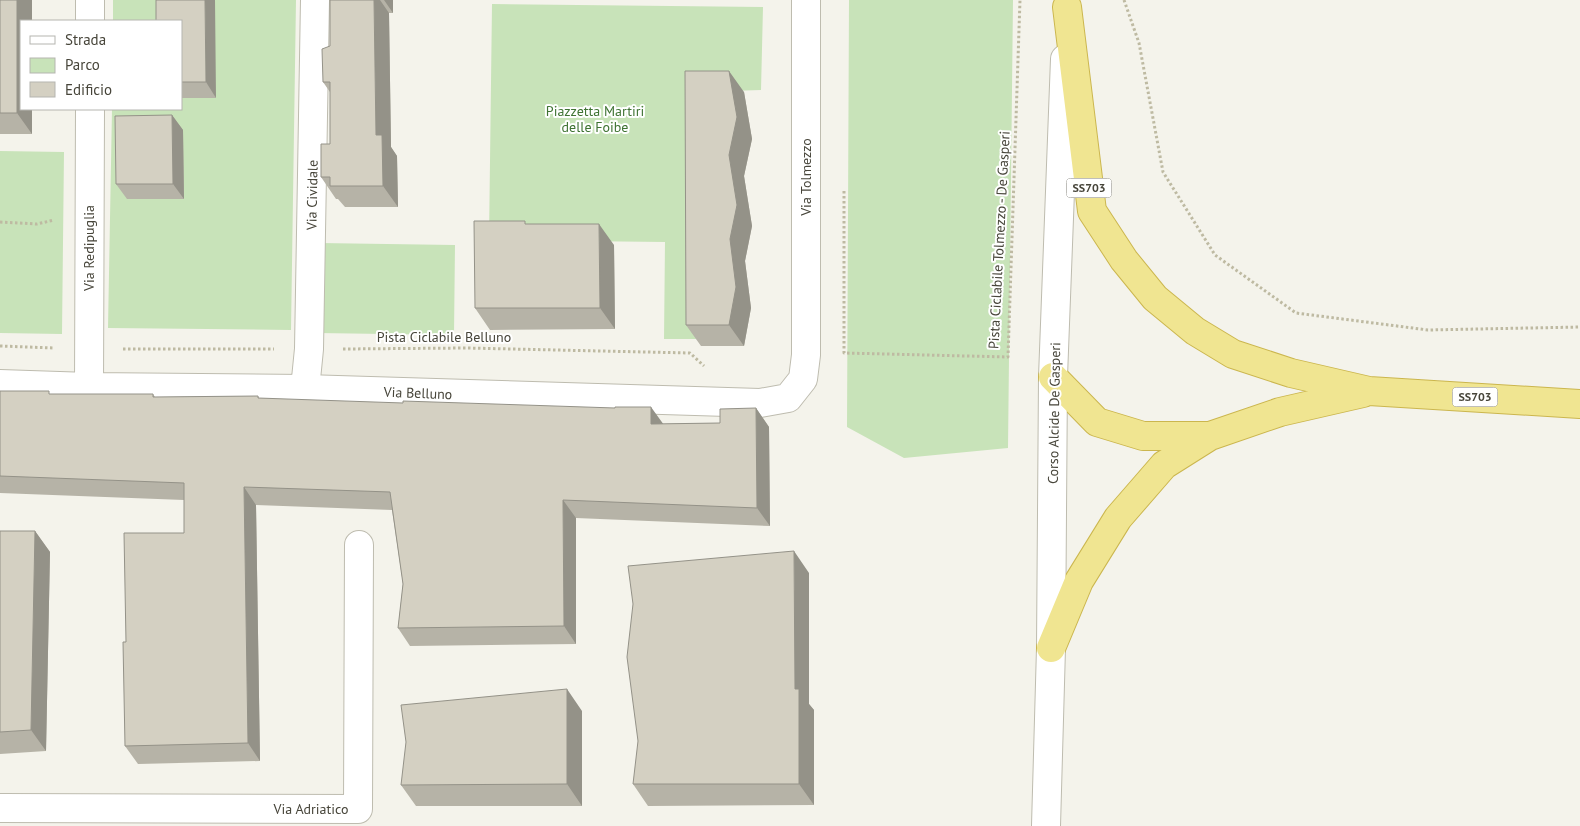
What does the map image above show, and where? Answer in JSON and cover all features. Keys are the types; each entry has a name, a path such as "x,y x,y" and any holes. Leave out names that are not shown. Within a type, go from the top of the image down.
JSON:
{"highway":[{"name":"SS703","path":"1068,3 1092,211 1124,260 1155,298 1194,331 1233,354 1291,373 1369,391 1580,404"},
{"name":"SS703","path":"1053,377 1097,422 1143,436 1210,436"},
{"name":"SS703","path":"1051,648 1080,580 1118,518 1164,465 1210,436 1280,412 1369,391"}],"street":[{"path":"90,0 90,20"},
{"name":"Via Cividale","path":"305,389 309,349 315,0"},
{"name":"Via Tolmezzo","path":"806,0 806,355"},
{"name":"Corso Alcide De Gasperi","path":"1046,826 1051,648 1053,377 1068,3"},
{"name":"Via Redipuglia","path":"89,387 90,110"},
{"name":"Via Belluno","path":"0,384 89,387 305,389 760,403 788,398 803,379 806,355"},
{"name":"Via Adriatico","path":"0,808 358,809 360,545"}],"path":[{"name":"Pista Ciclabile Tolmezzo - De Gasperi","path":"844,189 844,353 1008,357 1020,0"},
{"path":"1124,0 1139,43 1163,172 1215,255 1296,313 1428,330 1580,327"},
{"path":"0,222 37,224 89,211"},
{"path":"806,326 844,328"},
{"name":"Pista Ciclabile Belluno","path":"0,346 89,349 467,348 690,353 706,368"}],"green space":[{"path":"113,0 296,0 291,330 108,328 112,110 182,110 182,20 113,20"},
{"path":"849,0 1013,0 1008,448 904,458 847,427"},
{"name":"Piazzetta Martiri delle Foibe","path":"492,4 763,7 761,90 699,92 700,339 664,339 665,242 489,240"},
{"path":"0,151 64,152 62,334 0,333"},
{"path":"319,243 455,245 454,335 317,333"}],"building":[{"path":"0,0 17,0 17,113 0,113"},
{"path":"156,0 205,0 206,82 182,82 182,20 156,20"},
{"path":"330,0 374,0 376,135 382,135 383,186 330,186 330,177 321,177 321,144 330,144 330,82 323,82 322,49 330,46"},
{"path":"685,71 729,71 737,117 729,155 737,205 730,239 736,287 729,325 686,325"},
{"path":"172,115 173,184 116,184 115,116"},
{"path":"474,221 525,221 525,224 599,224 600,308 475,308"},
{"path":"0,391 49,391 49,394 153,394 153,397 258,396 258,398 403,403 403,401 615,408 651,407 651,424 720,423 720,409 756,408 757,508 563,500 564,626 398,628 403,584 390,492 244,487 248,743 125,746 123,642 126,642 124,533 184,533 184,483 0,476"},
{"path":"0,531 35,531 31,730 0,732"},
{"path":"794,551 795,689 799,689 799,784 633,784 638,741 627,657 633,604 628,566"},
{"path":"567,689 567,784 401,785 406,742 401,705"}]}
